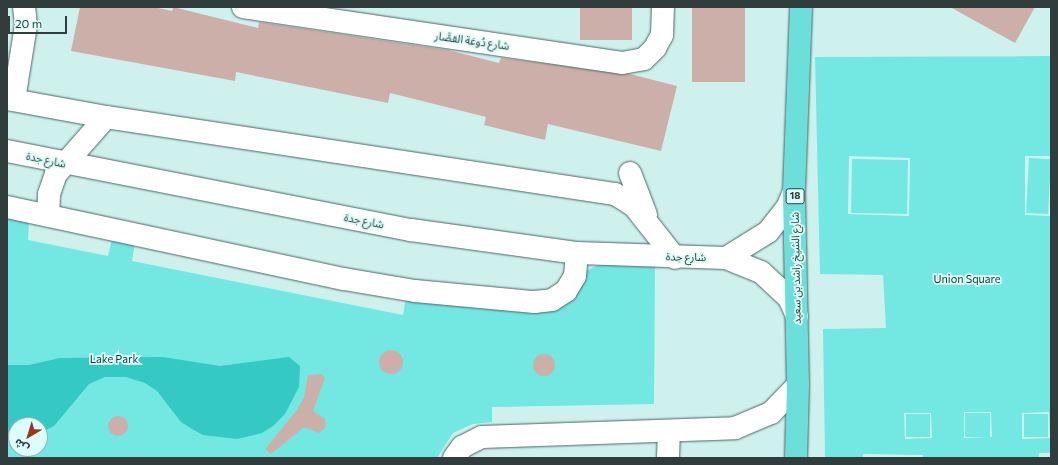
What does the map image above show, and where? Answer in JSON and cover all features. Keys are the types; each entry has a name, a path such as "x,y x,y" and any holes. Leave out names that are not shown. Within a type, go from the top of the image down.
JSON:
{"main road":[{"name":"شارع الشيخ راشد بن سعيد","path":"796,458 798,386 794,191 801,7"}],"street":[{"path":"24,7 26,25 10,100 106,118 604,192 626,200 649,224 675,258"},
{"name":"شارع دُوغة القصَّار","path":"243,7 622,63 644,59 655,48 662,35 663,7"},
{"path":"48,215 49,194 63,164 106,118"},
{"name":"شارع جدة","path":"7,151 63,164 411,230 577,253 675,258 726,258 761,272 789,298 797,316"},
{"path":"630,173 649,224"},
{"path":"726,258 768,232 788,206 794,191"},
{"path":"7,207 344,279 415,290 534,302 552,300 566,291 574,276 577,253"},
{"path":"454,458 462,447 482,437 735,428 752,424 771,413 798,386"},
{"path":"668,431 668,458"}],"green space":[{"name":"Union Square","path":"1051,56 1051,156 1025,156 1025,215 1051,216 1051,453 1039,453 1039,458 923,458 923,455 863,454 863,458 825,458 823,329 886,328 883,275 820,274 815,57","holes":["849,156 910,158 909,216 848,214","964,412 991,412 992,437 964,438","1049,412 1050,438 1022,439 1022,413","904,413 931,413 932,438 905,439"]},
{"path":"1029,158 1051,159 1048,214 1026,213"},
{"path":"852,159 908,160 907,214 851,213"},
{"name":"Lake Park","path":"7,218 29,222 28,240 108,256 112,239 135,243 132,261 403,315 406,297 549,312 565,305 584,272 601,264 655,266 654,404 492,407 492,422 473,424 453,433 437,458 7,458"},
{"path":"965,413 990,413 990,437 965,437"},
{"path":"906,414 930,414 930,437 906,437"},
{"path":"1024,414 1048,414 1048,437 1024,437"}],"shaded area":[{"path":"163,357 220,366 289,357 300,366 299,387 285,414 273,426 262,433 237,439 203,435 192,429 181,422 157,391 145,383 126,377 105,377 89,384 54,426 48,429 48,417 8,417 7,432 7,365 29,365 60,358"}],"building":[{"path":"80,7 153,7 172,11 173,7 258,28 259,22 448,50 499,63 501,58 630,74 677,86 661,151 548,124 545,140 484,125 486,117 390,93 388,103 236,72 235,81 71,51"},
{"path":"580,7 632,7 632,40 580,40"},
{"path":"692,7 745,7 745,82 692,82"},
{"path":"950,7 1035,7 1015,43"},
{"path":"391,350 400,353 403,362 400,371 391,374 382,371 379,362 382,353"},
{"path":"540,354 548,354 555,361 555,369 548,376 540,376 533,369 533,361"},
{"path":"322,374 325,378 313,411 325,419 326,427 319,433 304,427 271,454 265,449 297,410 304,397 308,375"},
{"path":"118,416 125,419 128,426 125,433 118,436 111,433 108,426 111,419"}]}
